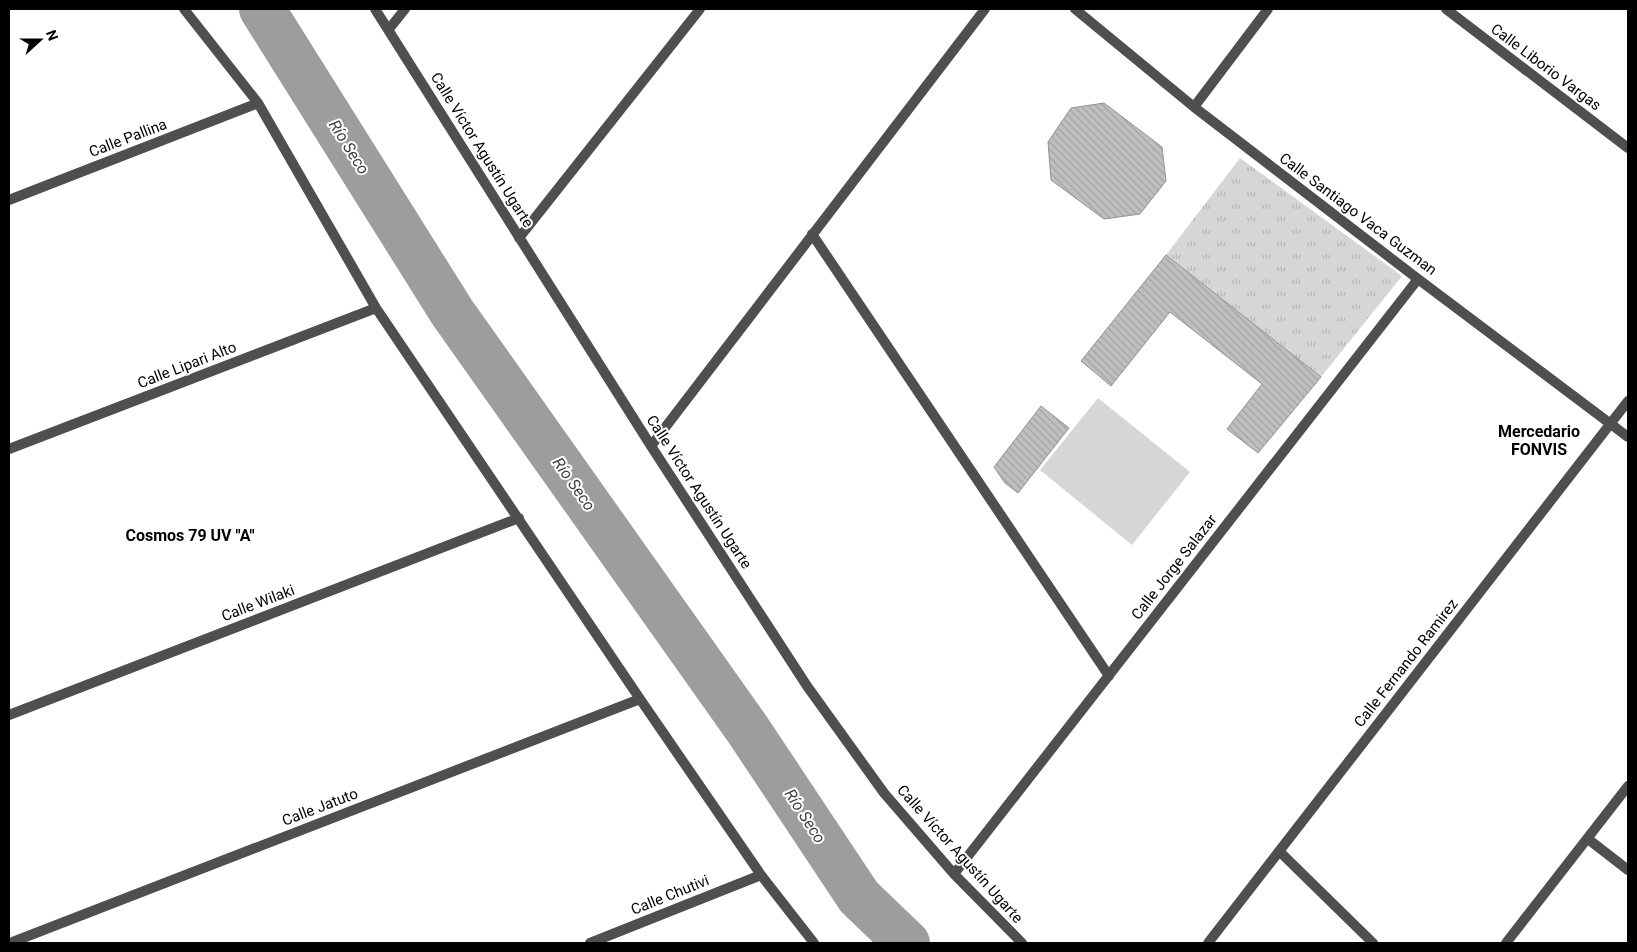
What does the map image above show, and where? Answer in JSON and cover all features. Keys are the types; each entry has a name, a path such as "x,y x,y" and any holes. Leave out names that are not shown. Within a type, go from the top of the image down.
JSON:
{"street":[{"path":"184,9 258,103 376,308 761,875 814,943"},
{"name":"Calle Víctor Agustín Ugarte","path":"375,9 651,446 807,686 884,793 954,874 1022,943"},
{"path":"389,29 405,9"},
{"path":"519,238 700,9"},
{"path":"651,446 985,9"},
{"name":"Calle Santiago Vaca Guzman","path":"1075,9 1194,107 1418,279 1628,436"},
{"path":"1194,107 1268,9"},
{"name":"Calle Liborio Vargas","path":"1446,9 1628,148"},
{"name":"Calle Pallina","path":"9,200 258,103"},
{"path":"812,234 1108,676"},
{"name":"Calle Jorge Salazar","path":"954,874 1418,279"},
{"name":"Calle Lipari Alto","path":"9,449 376,308"},
{"name":"Calle Fernando Ramirez","path":"1208,943 1628,401"},
{"name":"Calle Wilaki","path":"9,715 519,518"},
{"name":"Calle Jatuto","path":"10,943 30,940 640,699"},
{"path":"1506,943 1628,786"},
{"path":"1588,839 1628,870"},
{"path":"1279,851 1373,943"},
{"name":"Calle Chutivi","path":"590,943 761,875"}],"green space":[{"path":"1240,158 1402,276 1321,377 1166,255"},
{"path":"1098,398 1190,472 1132,545 1040,470"}],"building":[{"path":"1104,103 1162,147 1166,181 1140,214 1104,219 1051,180 1048,142 1071,108"},
{"path":"1166,255 1321,377 1258,453 1227,429 1262,384 1170,312 1111,386 1081,361"},
{"path":"1041,406 1069,428 1018,493 1005,483 994,467"}],"waterway":[{"name":"Río Seco","path":"262,9 452,312 748,730 859,897 907,943"}],"district":[{"name":"Mercedario FONVIS","path":"1539,440"},
{"name":"Cosmos 79 UV \"A\"","path":"190,535"}]}
